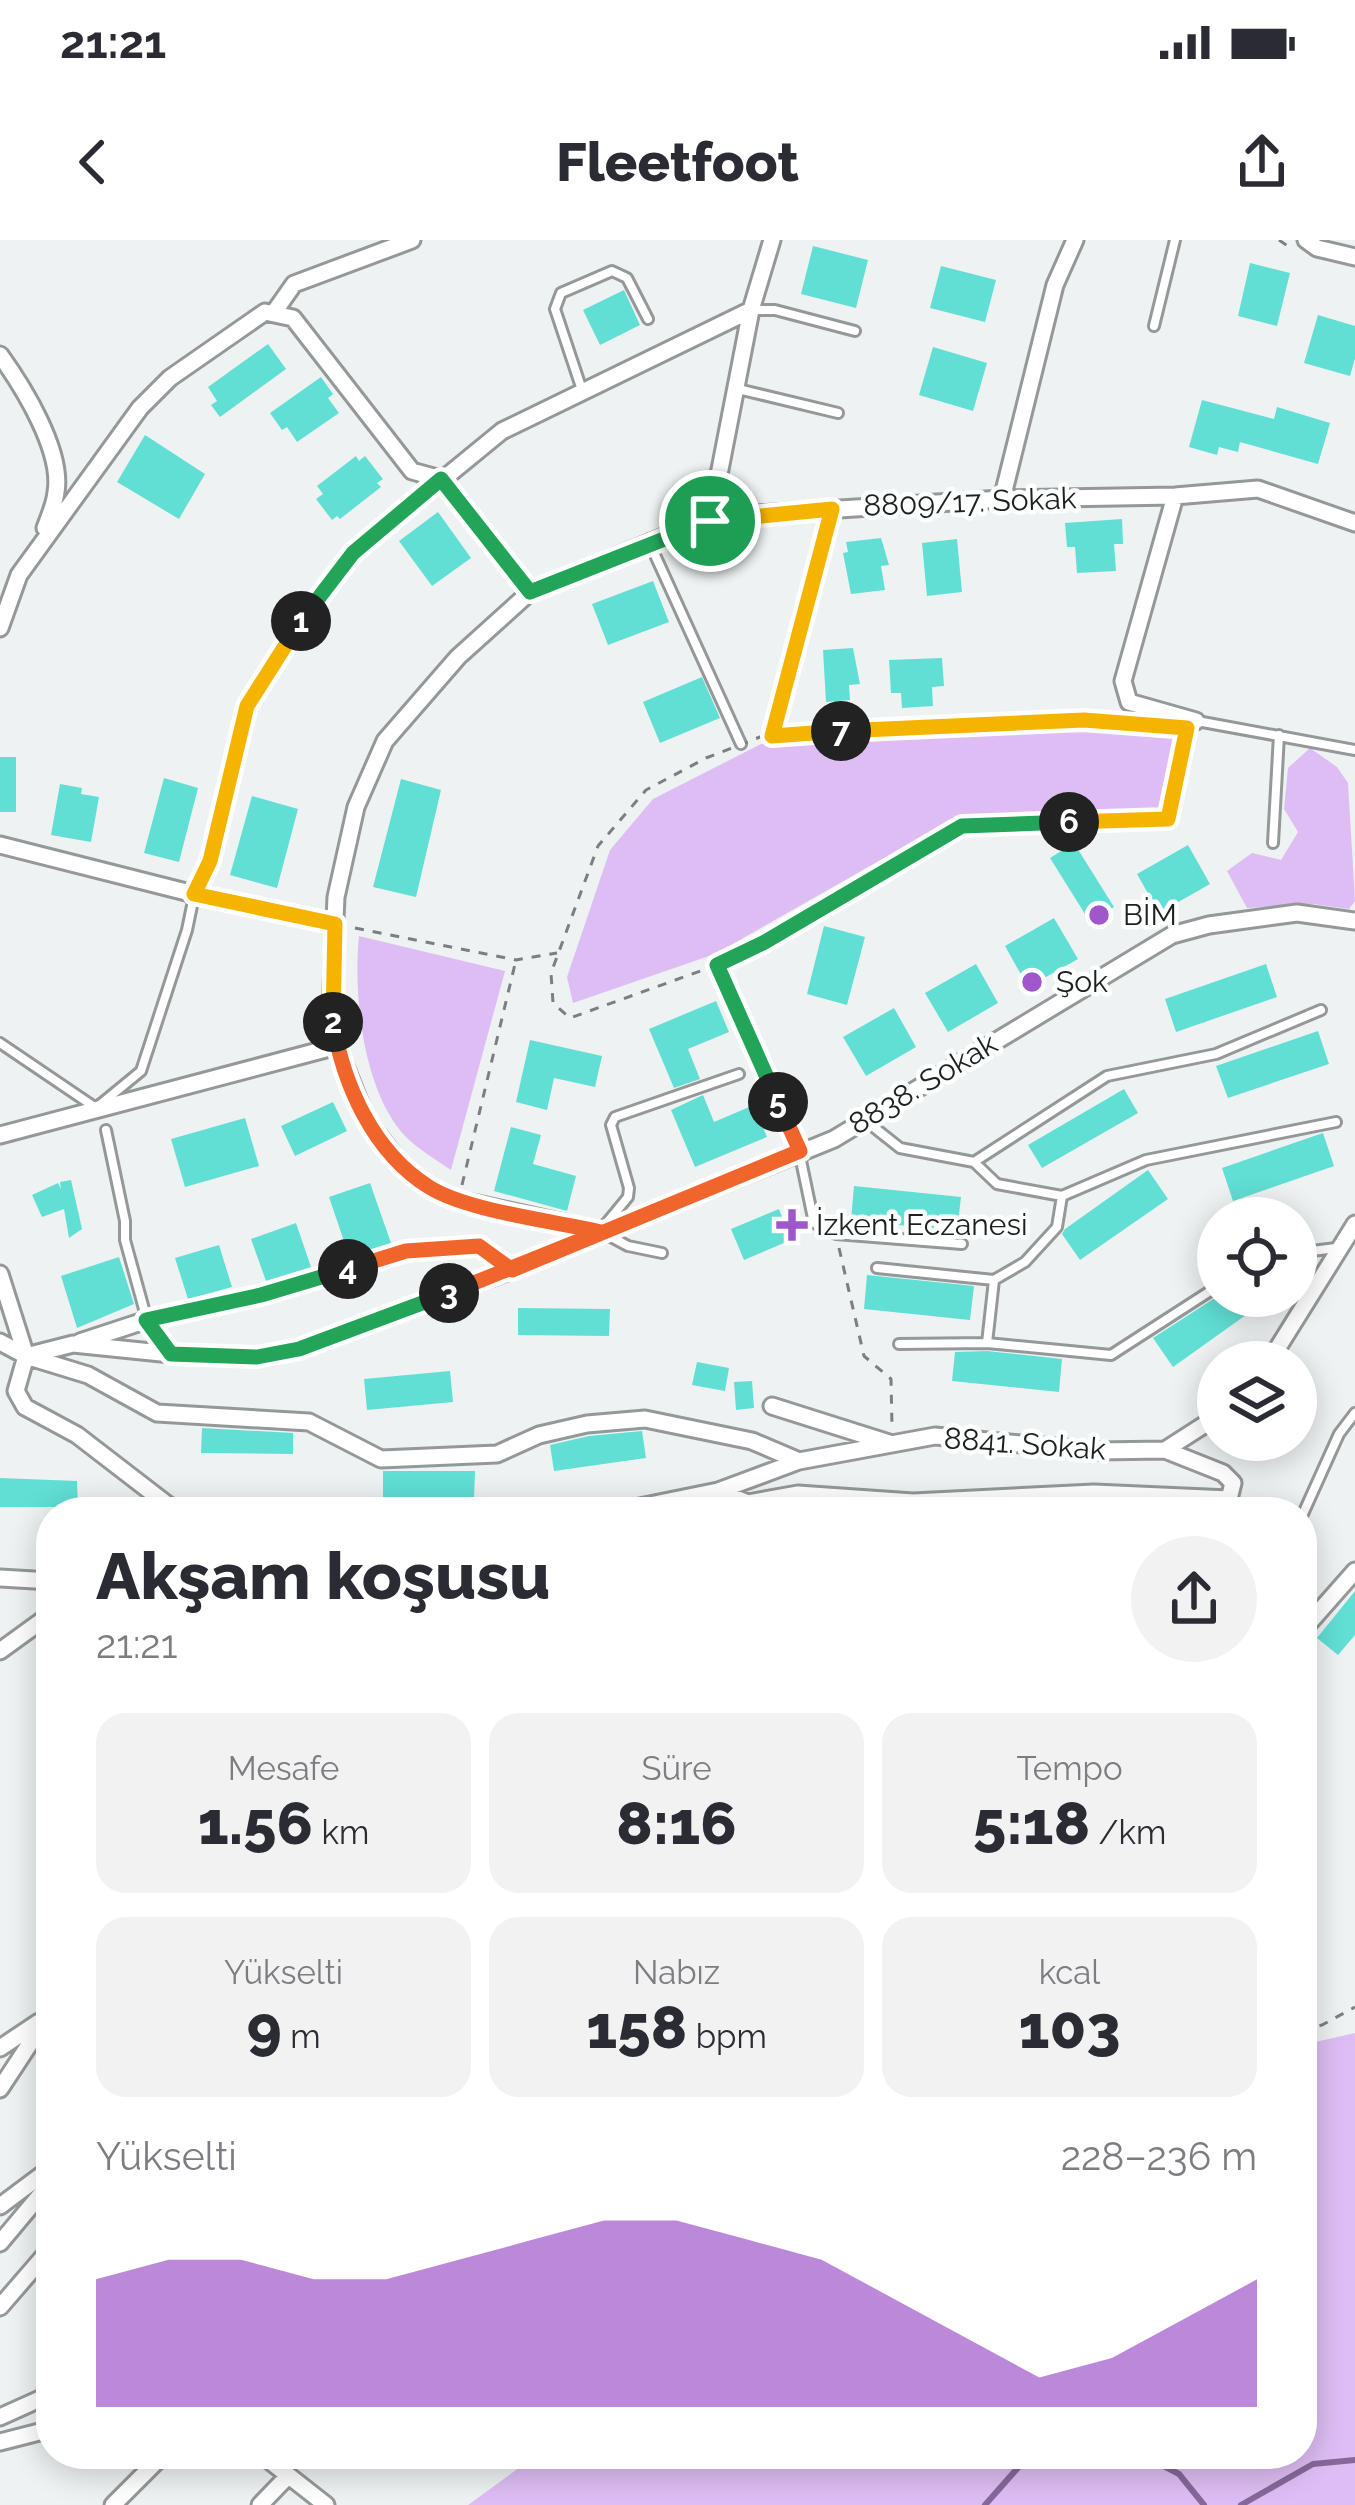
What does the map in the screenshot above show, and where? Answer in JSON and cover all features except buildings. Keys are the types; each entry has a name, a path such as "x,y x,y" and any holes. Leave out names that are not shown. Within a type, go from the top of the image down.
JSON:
{"street":[{"path":"274,311 294,284 412,240"},
{"path":"710,521 751,310 772,240"},
{"path":"1002,499 1054,285 1075,240"},
{"path":"1306,240 1317,248 1355,257"},
{"path":"194,894 210,861 247,706 299,623 353,553 502,431 751,310"},
{"path":"0,628 19,575 140,408 170,378 265,312 274,311 293,318 412,471 441,479 530,592"},
{"path":"0,355 24,389 52,458 58,489 40,545"},
{"name":"8809/17. Sokak","path":"601,1232 459,1200 430,1188 384,1145 366,1119 337,1046 331,1008 336,897 356,807 385,740 458,657 530,592 710,521 1002,499 1175,496 1258,489 1355,523"},
{"path":"1175,496 1123,681 1129,702 1196,721"},
{"path":"772,736 832,509"},
{"path":"0,845 335,924"},
{"name":"8838. Sokak","path":"26,1356 73,1344 257,1357 299,1349 512,1270 833,1138 1172,935 1298,913 1355,921"},
{"path":"0,1135 337,1046"},
{"path":"1282,1341 1355,1224"},
{"path":"73,1344 406,1251 479,1246 512,1270"},
{"path":"0,1274 26,1356 16,1391 25,1407 77,1436 156,1497"},
{"path":"0,1342 26,1356 88,1375 158,1414 309,1421 381,1459 496,1454 555,1431 645,1419 752,1441 799,1461"},
{"path":"772,1406 893,1444"},
{"path":"1165,1450 1197,1429"},
{"name":"8841. Sokak","path":"689,1497 799,1461 935,1436 1097,1451 1165,1450"},
{"path":"1165,1450 1223,1473 1233,1483 1229,1497"},
{"path":"718,1491 734,1497"},
{"path":"776,1497 798,1493 850,1497"},
{"path":"1014,1497 1094,1493 1202,1497"},
{"path":"1317,1614 1355,1571"},
{"path":"2,1577 36,1580"},
{"path":"0,1651 36,1625"},
{"path":"0,2048 36,2024"},
{"path":"0,2089 36,2035"},
{"path":"0,2206 36,2179"},
{"path":"0,2243 36,2200"},
{"path":"0,2307 36,2265"},
{"path":"0,2416 36,2400"},
{"path":"0,2442 36,2433"},
{"path":"113,2505 149,2469"},
{"path":"279,2469 326,2505"},
{"path":"260,2505 287,2476"}],"lane":[{"path":"1154,326 1175,240"},
{"path":"582,390 555,309 561,293 612,271 627,278 648,319"},
{"path":"751,310 775,310 855,331"},
{"path":"736,388 838,412"},
{"path":"649,543 741,744"},
{"path":"1196,721 1355,750"},
{"path":"1273,843 1279,736"},
{"path":"0,1043 96,1108 140,1071 187,930 194,894"},
{"path":"717,965 800,1151 814,1223 836,1234 962,1244"},
{"path":"974,1162 1107,1076 1216,1054 1321,1010"},
{"path":"662,1253 628,1246 601,1232 628,1197 629,1188 610,1125 615,1117 740,1074"},
{"path":"865,1120 900,1148 974,1162 997,1184 1061,1196 1146,1160 1336,1122"},
{"path":"106,1130 125,1240 146,1320 171,1354"},
{"path":"877,1268 994,1280 1025,1262 1057,1227 1061,1196"},
{"path":"1317,1250 1342,1247"},
{"path":"987,1343 994,1280"},
{"path":"899,1344 987,1343 1112,1355 1197,1300"},
{"path":"1311,1497 1339,1435 1355,1413"},
{"path":"1094,1493 1095,1497"}],"path":[{"path":"1084,720 1187,728 1168,819 962,826 763,943 717,965 570,1018 554,1003 551,973 598,846 646,790 741,744 772,736 1084,720"},
{"path":"335,924 516,959 559,953"},
{"path":"459,1200 516,959"},
{"path":"836,1234 864,1357 891,1379 893,1444"},
{"path":"1317,2025 1355,2007"}],"shaded area":[{"path":"1075,732 1176,735 1162,810 960,815 715,954 573,1003 567,977 610,850 653,799 761,744"},
{"path":"1310,748 1337,767 1348,783 1355,901 1349,909 1313,904 1247,908 1227,871 1252,853 1281,860 1298,832 1284,809 1288,768"},
{"path":"359,936 505,971 451,1170 405,1136 379,1094 360,1013"},
{"path":"1355,2033 1355,2505 468,2505 517,2469 1317,2469 1317,2042"}],"waterway":[{"path":"1317,2464 1355,2460"},
{"path":"985,2505 1017,2469"},
{"path":"1170,2469 1204,2505"},
{"path":"1241,2505 1304,2469"}],"place":[{"name":"BİM","path":"1099,915"},
{"name":"Şok","path":"1032,982"},
{"name":"İzkent Eczanesi","path":"792,1225"}],"route":[{"path":"710,521 530,592 441,479 353,553 299,623 247,706 210,861 194,894 335,924 331,1008 337,1046 366,1119 401,1165 430,1188 459,1200 601,1232 512,1270 299,1349 257,1357 171,1354 146,1320 261,1295 406,1251 479,1246 512,1270 800,1151 717,965 962,826 1168,819 1187,728 1084,720 772,736 832,509 710,521"}]}
